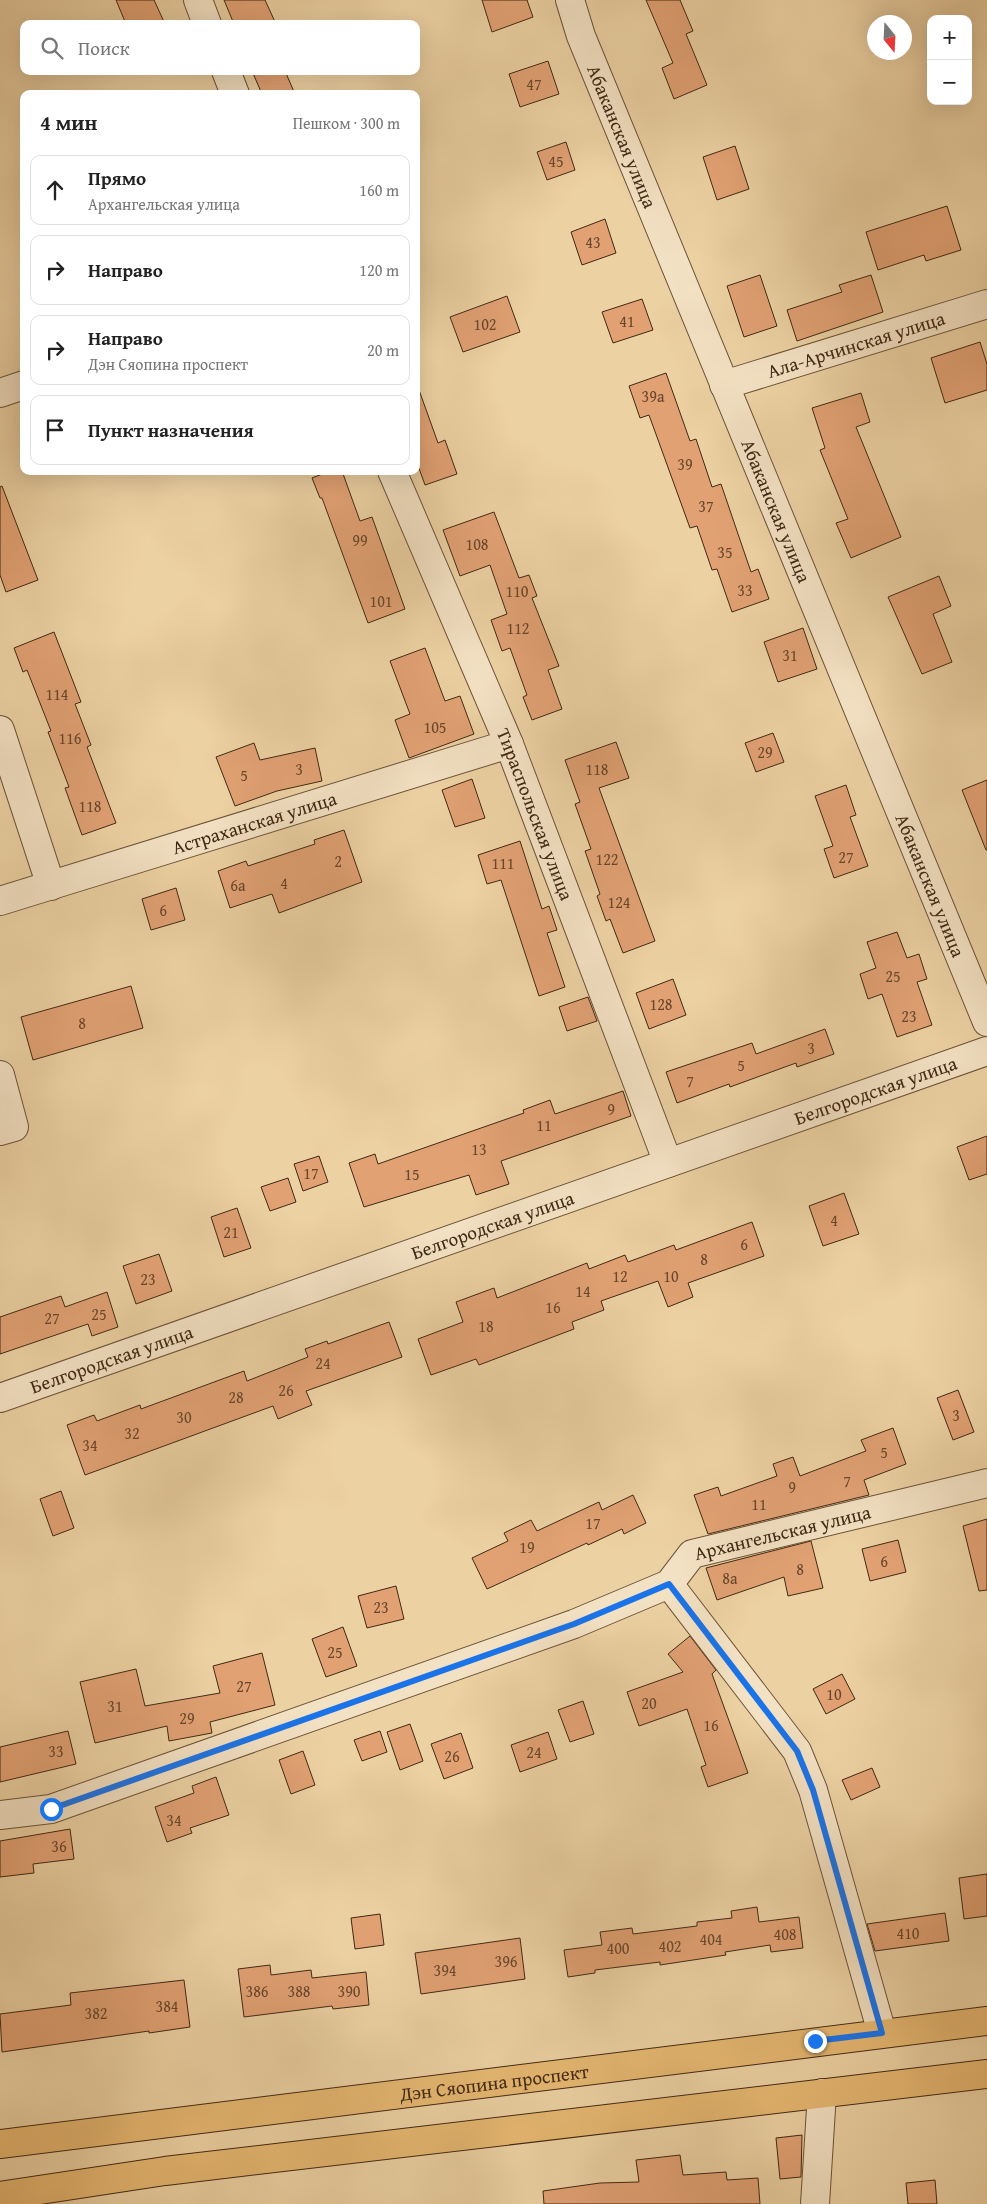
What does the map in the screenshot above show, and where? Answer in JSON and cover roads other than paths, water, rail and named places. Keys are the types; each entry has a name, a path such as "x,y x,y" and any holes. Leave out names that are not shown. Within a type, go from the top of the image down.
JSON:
{"main road":[{"name":"Дэн Сяопина проспект","path":"0,2144 987,2021"},
{"path":"0,2196 118,2177 987,2074"}],"street":[{"path":"198,0 206,20"},
{"name":"Абаканская улица","path":"570,0 580,36 987,1022"},
{"path":"228,75 233,90"},
{"name":"Ала-Арчинская улица","path":"724,385 987,304"},
{"path":"0,393 20,386"},
{"name":"Тираспольская улица","path":"394,475 509,744 668,1163"},
{"path":"0,730 52,886"},
{"name":"Астраханская улица","path":"0,901 509,744"},
{"name":"Белгородская улица","path":"0,1398 987,1051"},
{"path":"0,1075 14,1127 0,1131"},
{"name":"Архангельская улица","path":"0,1816 51,1809 574,1624 669,1584 692,1554 987,1483"},
{"path":"669,1584 797,1751 813,1790 882,2033"},
{"path":"815,2204 822,2093"}]}
